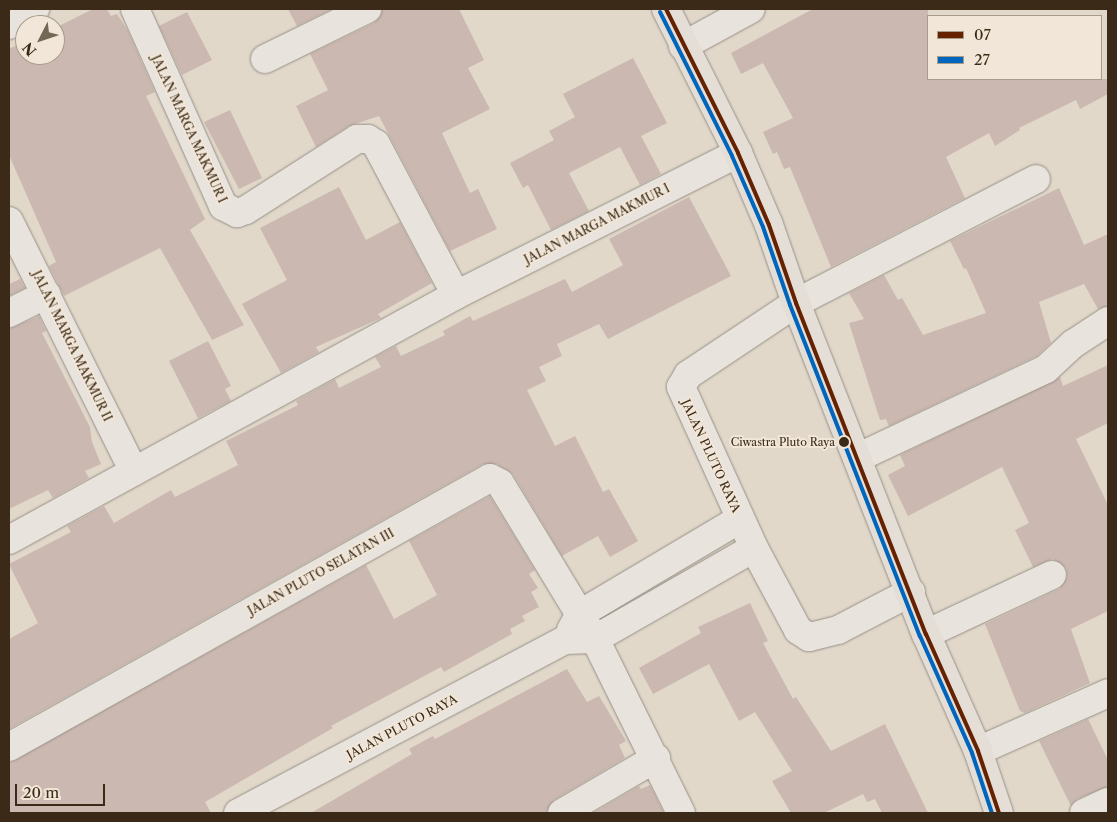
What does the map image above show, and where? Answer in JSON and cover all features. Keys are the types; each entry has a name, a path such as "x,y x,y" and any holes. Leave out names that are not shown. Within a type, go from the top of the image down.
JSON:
{"main road":[{"path":"666,9 738,153 769,225 796,303 926,634 978,751 999,813"}],"street":[{"path":"9,25 35,9"},
{"name":"JALAN MARGA MAKMUR I","path":"135,9 223,206 237,213 246,210 356,140 368,138 376,144 456,295"},
{"path":"265,59 367,9"},
{"path":"683,46 751,9"},
{"name":"JALAN MARGA MAKMUR I","path":"9,540 456,295 738,153"},
{"path":"796,303 1036,179"},
{"name":"JALAN MARGA MAKMUR II","path":"9,221 134,472"},
{"path":"9,313 47,294"},
{"name":"JALAN PLUTO RAYA","path":"796,303 688,375 681,387 740,519 798,630 809,637 838,630 911,592"},
{"path":"857,458 1046,368 1073,344 1108,321"},
{"name":"JALAN PLUTO SELATAN III","path":"9,748 490,478 500,483 580,614"},
{"name":"JALAN PLUTO RAYA","path":"565,640 580,614 740,519"},
{"name":"JALAN PLUTO RAYA","path":"238,813 565,640 595,639 754,548"},
{"path":"926,634 1052,575"},
{"path":"580,614 595,639 656,758 681,813"},
{"path":"978,751 1108,693"},
{"path":"562,813 656,758"},
{"path":"1084,813 1108,802"}],"building":[{"path":"93,9 107,9 111,16 117,14 128,31 155,92 146,96 205,219 190,230 244,325 212,340 160,248 64,296 49,266 56,262 9,155 9,49 15,46 15,65 65,65 65,23"},
{"path":"288,9 332,9 297,26"},
{"path":"382,9 459,9 484,60 468,68 490,109 442,133 470,193 478,189 497,229 450,251 379,116 349,126 316,147 296,106 328,90 310,54 374,23"},
{"path":"813,9 928,9 927,80 1108,79 1108,94 1080,109 1076,100 1019,128 1020,130 995,146 989,133 946,157 965,198 831,267 790,167 784,169 777,152 773,154 763,132 793,118 763,63 741,74 731,53"},
{"path":"187,12 212,60 182,75 159,26"},
{"path":"633,58 667,123 641,136 661,174 640,185 620,147 569,173 589,211 551,230 528,185 523,188 510,163 554,140 549,131 575,117 563,94"},
{"path":"230,110 262,178 239,189 204,122"},
{"path":"339,187 366,240 400,222 432,283 378,314 381,318 316,347 319,352 281,373 242,304 287,280 260,228"},
{"path":"1059,188 1084,245 1108,234 1108,306 1098,309 1084,284 1039,302 1051,343 1037,356 889,426 886,419 880,420 849,323 864,319 849,293 884,275 898,300 902,298 923,335 986,313 966,268 964,269 950,241"},
{"path":"689,197 731,276 608,339 599,324 557,344 562,356 539,367 546,381 527,390 555,446 575,436 603,492 609,489 638,541 610,557 598,536 562,556 513,474 497,464 483,464 9,729 9,639 38,623 9,564 71,532 67,526 104,506 114,523 171,490 175,497 238,465 226,441 298,405 296,401 335,379 339,388 381,367 375,357 396,346 401,356 445,335 443,331 470,316 473,321 565,279 572,292 623,265 609,239"},
{"path":"20,279 25,288 9,296 9,284"},
{"path":"39,316 46,331 42,333 90,427 92,442 101,464 85,471 89,478 53,498 48,490 9,509 9,329"},
{"path":"208,341 231,386 225,389 231,401 198,418 169,361"},
{"path":"1108,365 1108,423 1076,439 1108,505 1108,611 1071,629 1090,683 1025,713 1020,711 985,624 1059,589 1067,577 1066,568 1053,559 1033,567 1015,530 1029,523 1002,467 908,516 888,475 905,466 900,455 1060,377 1063,386"},
{"path":"490,496 535,570 529,574 538,588 531,592 539,607 522,616 525,621 510,629 512,634 444,672 441,667 331,726 333,728 205,802 211,813 9,813 9,763 366,565 394,619 437,595 409,541"},
{"path":"750,603 768,641 763,643 793,699 796,697 831,751 885,724 928,813 882,813 875,799 867,802 863,794 824,813 791,813 772,781 792,771 755,712 739,721 709,664 653,694 639,668 701,633 698,627"},
{"path":"567,669 587,702 599,696 626,741 619,745 625,758 554,800 546,813 311,813 412,754 409,749 433,736 435,739"},
{"path":"1088,719 1108,760 1108,787 1077,799 1071,806 1039,741"},
{"path":"650,785 664,813 593,813 639,786 641,789"}],"transit line":[{"name":"07","path":"666,9 738,153 769,225 796,303 926,634 978,751 999,813"},
{"name":"27","path":"660,12 732,156 763,227 790,305 920,636 972,753 992,813"}],"place":[{"name":"Ciwastra Pluto Raya","path":"844,442"}]}
